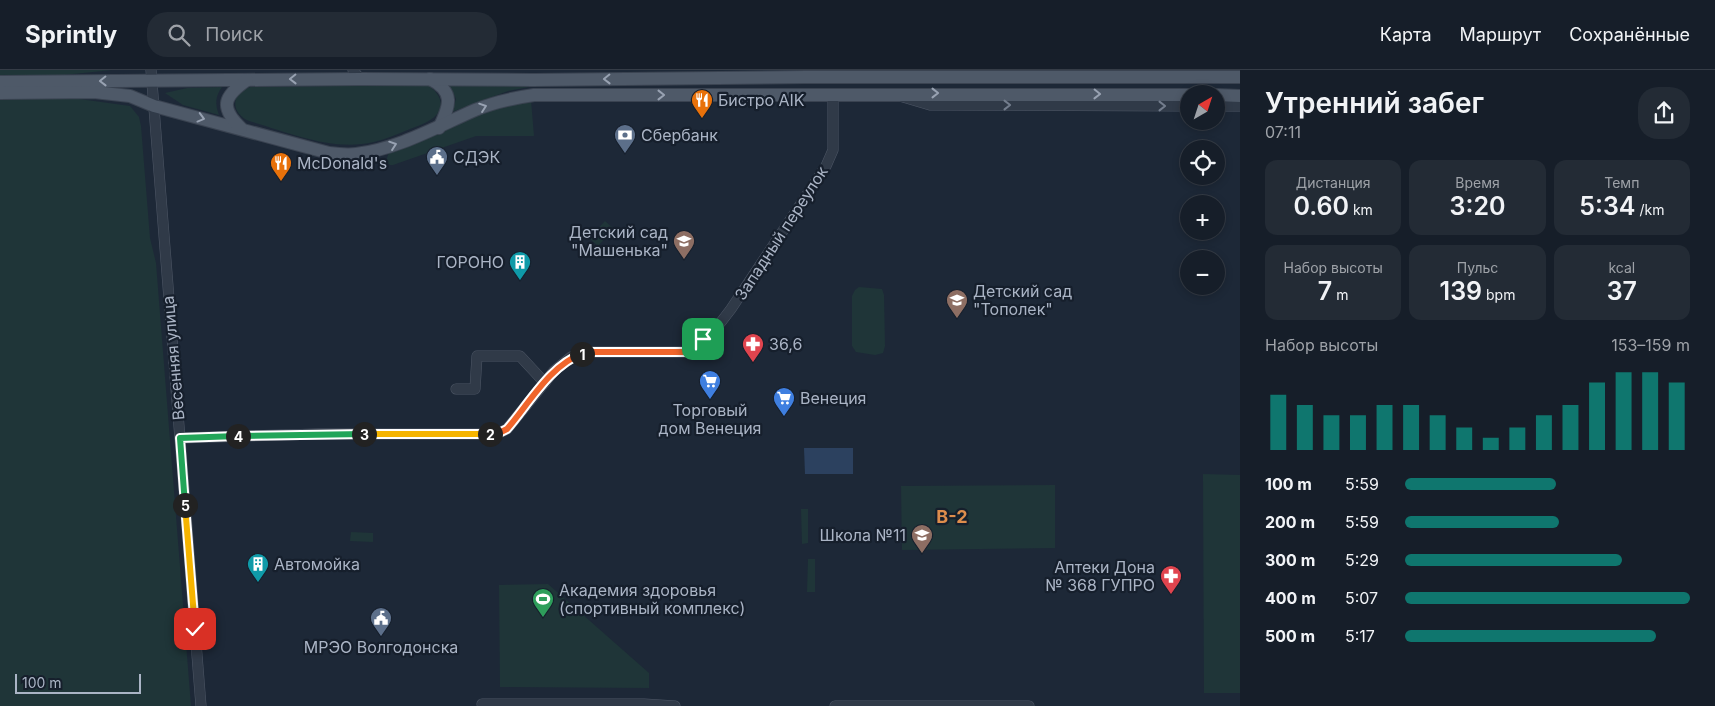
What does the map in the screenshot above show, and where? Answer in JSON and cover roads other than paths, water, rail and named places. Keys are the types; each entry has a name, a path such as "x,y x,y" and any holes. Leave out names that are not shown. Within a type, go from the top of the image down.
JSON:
{"main road":[{"path":"0,82 152,75 247,80 322,74 533,80 653,74 1240,78"},
{"path":"430,78 443,86 448,97 446,113 439,128"},
{"path":"243,129 232,119 226,104 229,94 247,80"},
{"path":"0,93 94,92 130,96 154,106 328,154 354,154 382,149 439,128 475,110 506,99 534,95 890,93 1180,95"},
{"path":"1225,95 1240,96"}],"street":[{"name":"Весенняя улица","path":"152,75 201,706"},
{"path":"890,93 930,105 1180,106"},
{"name":"Западный переулок","path":"180,438 318,434 497,434 507,429 554,371 572,357 586,352 688,352 721,322 826,166 833,150 833,94"},
{"path":"1225,106 1240,106"},
{"path":"456,390 475,389 477,356 520,356 545,383"},
{"path":"482,704 644,704 675,706"},
{"path":"835,706 1028,706"}],"water":[{"path":"804,448 853,448 853,474 805,474"}],"place":[{"name":"Бистро AIK","path":"702,119"},
{"name":"Сбербанк","path":"625,154"},
{"name":"СДЭК","path":"437,176"},
{"name":"McDonald's","path":"281,182"},
{"name":"Детский сад \"Машенька\"","path":"684,260"},
{"name":"ГОРОНО","path":"520,281"},
{"name":"Детский сад \"Тополек\"","path":"957,319"},
{"name":"36,6","path":"753,363"},
{"name":"Торговый дом Венеция","path":"710,400"},
{"name":"Венеция","path":"784,417"},
{"name":"Школа №11","path":"922,554"},
{"name":"Автомойка","path":"258,583"},
{"name":"Аптеки Дона № 368 ГУПРО","path":"1171,595"},
{"name":"Академия здоровья (спортивный комплекс)","path":"543,618"},
{"name":"МРЭО Волгодонска","path":"381,637"}],"district":[{"name":"В-2","path":"952,517"}]}
